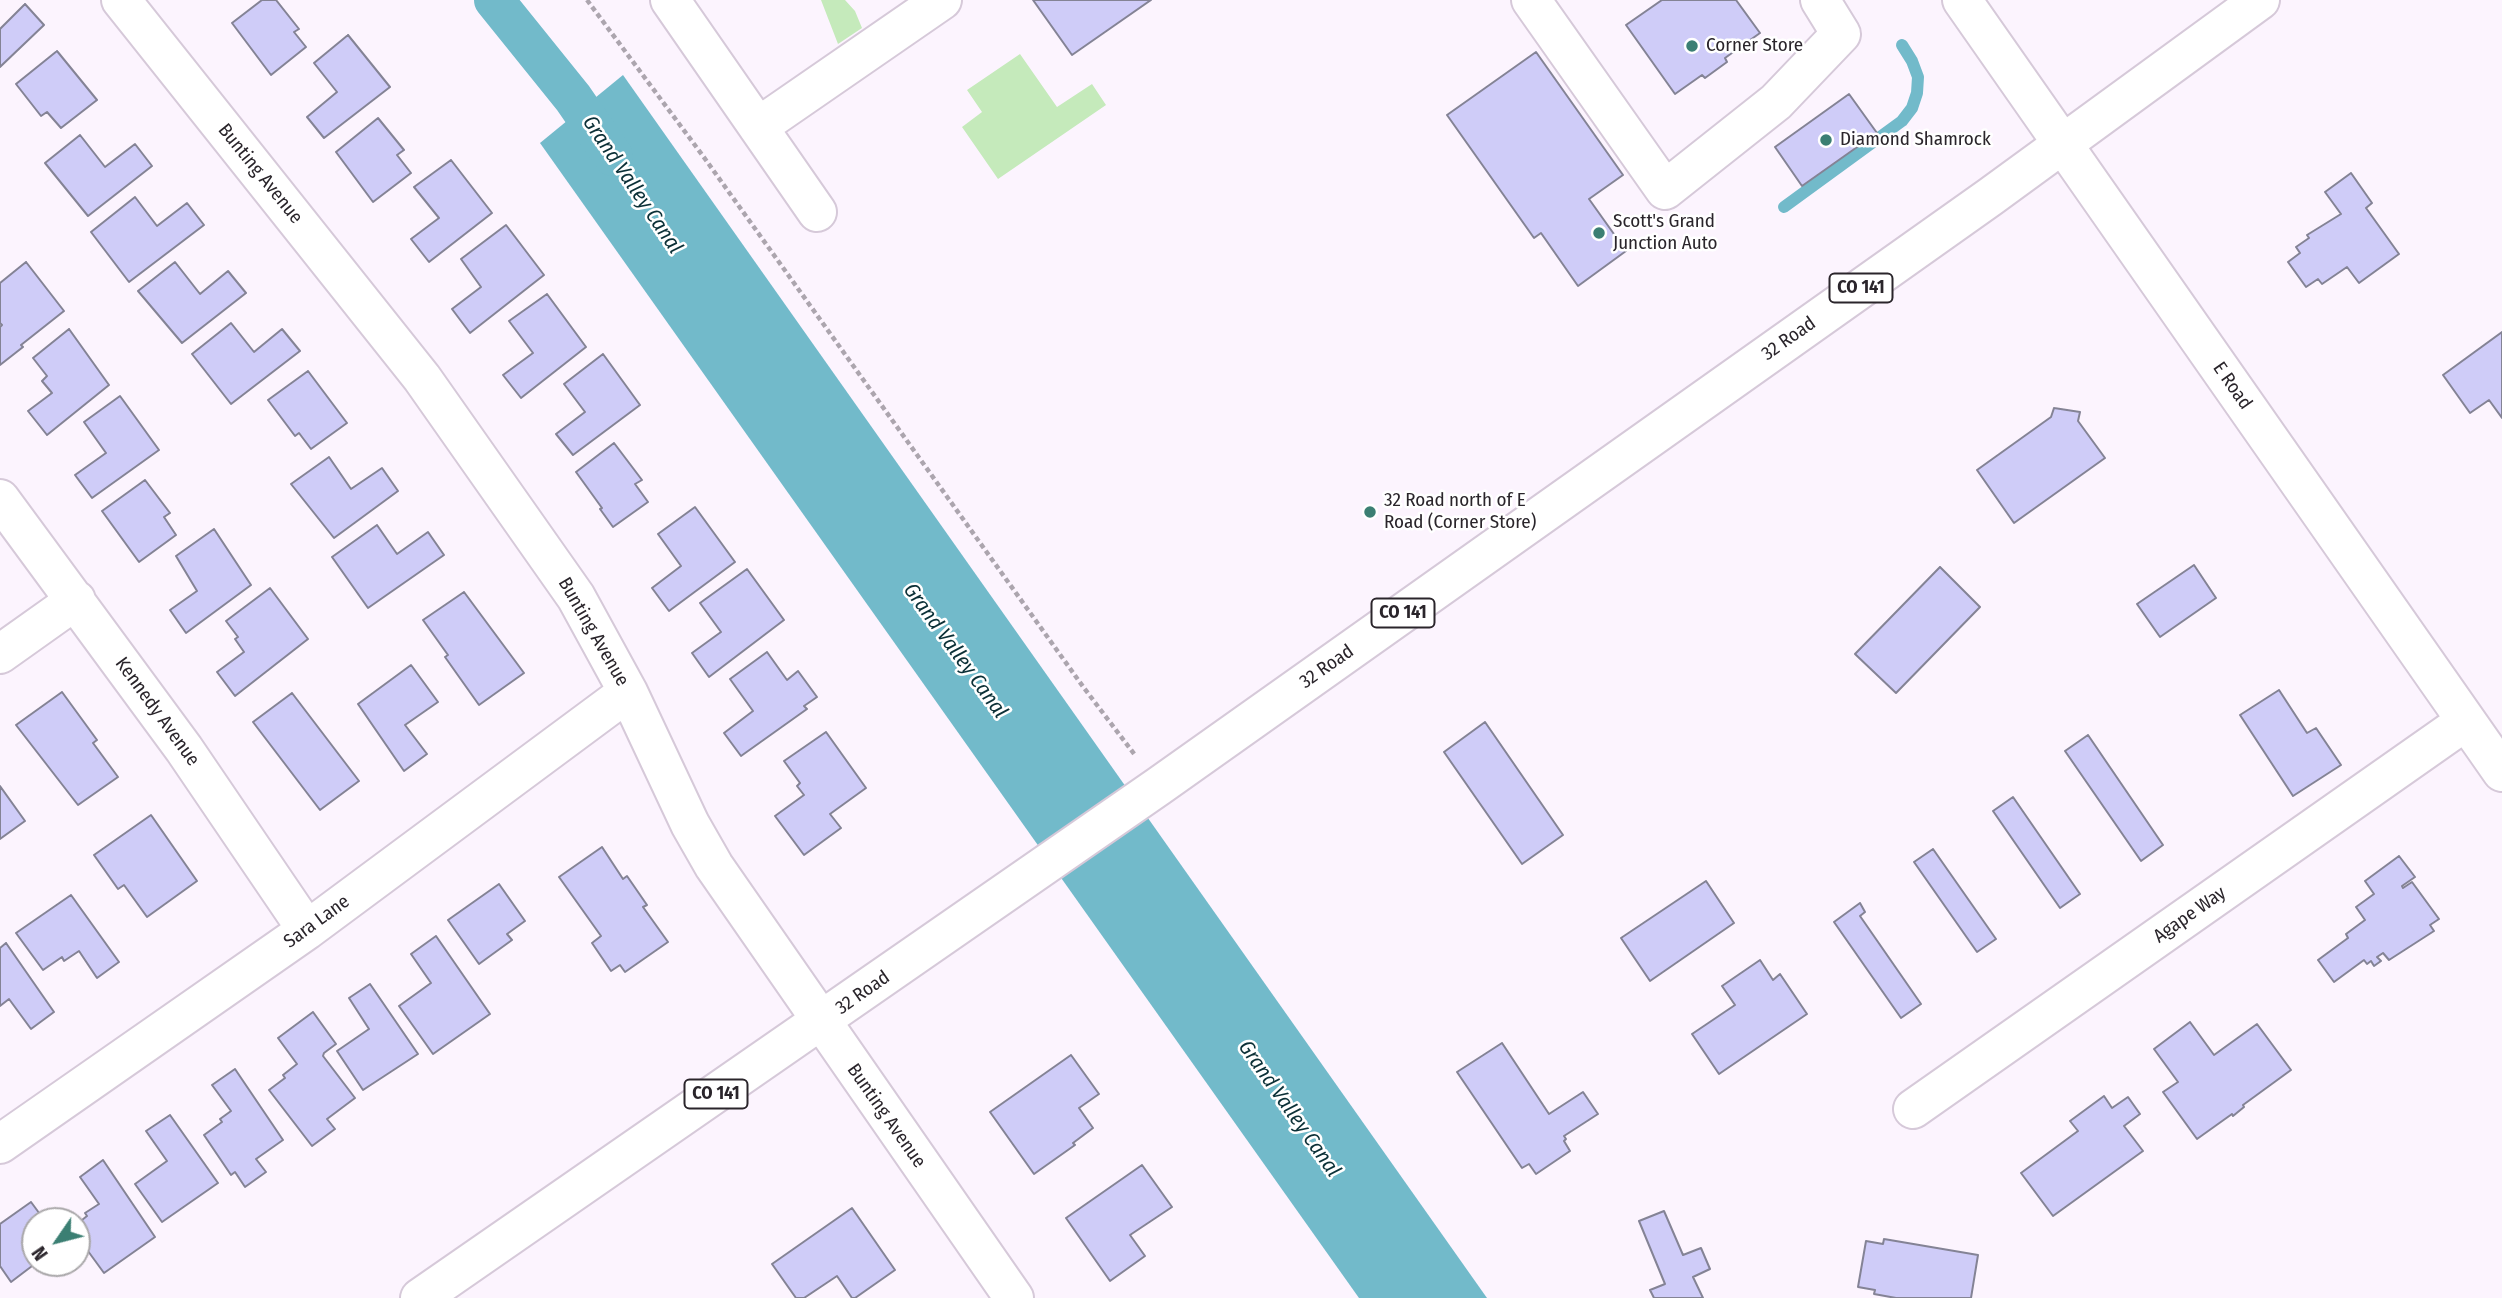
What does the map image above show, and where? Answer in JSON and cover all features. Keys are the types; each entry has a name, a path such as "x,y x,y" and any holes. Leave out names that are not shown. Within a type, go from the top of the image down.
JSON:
{"street":[{"name":"Bunting Avenue","path":"121,0 422,378 576,597 628,692 690,824 714,866 1014,1298"},
{"path":"670,0 817,212"},
{"path":"758,127 942,0"},
{"path":"1531,0 1664,190 1776,102 1840,34 1820,0"},
{"name":"E Road","path":"1962,0 2502,772"},
{"name":"32 Road","path":"426,1296 1018,886 1990,197 2260,0"},
{"name":"Kennedy Avenue","path":"0,499 184,749 307,930"},
{"path":"0,654 76,600"},
{"name":"Sara Lane","path":"0,1144 307,930 628,692"},
{"name":"Agape Way","path":"1913,1109 2466,721"}],"path":[{"path":"587,0 687,134 1110,722"}],"green space":[{"path":"821,0 845,0 855,11 862,28 838,44"},
{"path":"1020,54 1057,107 1092,84 1106,105 998,179 962,127 982,112 967,90"}],"water":[{"path":"623,75 1487,1298 1359,1298 540,143"}],"building":[{"path":"262,0 276,0 299,29 294,32 306,47 271,75 232,23"},
{"path":"1033,0 1151,0 1072,55"},
{"name":"Corner Store","path":"1662,0 1736,0 1760,33 1725,58 1727,62 1705,78 1702,75 1675,94 1626,25"},
{"path":"25,4 44,25 0,67 0,29"},
{"path":"348,35 390,87 324,138 307,117 337,92 314,63"},
{"path":"57,51 97,100 61,128 47,112 41,116 16,84"},
{"path":"1536,52 1623,175 1589,199 1626,251 1578,286 1541,233 1534,238 1447,115"},
{"name":"Diamond Shamrock","path":"1849,94 1877,133 1802,186 1775,147"},
{"path":"378,118 404,150 397,155 411,173 373,202 336,152"},
{"path":"80,135 105,167 135,144 152,166 88,216 45,163"},
{"path":"451,160 492,213 429,262 411,239 439,218 414,187"},
{"path":"2351,173 2372,203 2366,208 2399,254 2359,283 2347,267 2322,284 2318,279 2306,287 2288,262 2300,253 2296,247 2309,238 2307,235 2341,214 2325,192"},
{"path":"135,197 157,226 187,203 204,225 129,282 91,232"},
{"path":"506,225 544,275 470,333 452,309 481,287 461,259"},
{"path":"26,262 64,311 0,365 0,283"},
{"path":"175,262 200,294 228,271 246,293 182,343 138,291"},
{"path":"547,294 586,347 521,398 503,375 533,353 509,321"},
{"path":"231,323 254,352 282,329 300,351 231,404 192,354"},
{"path":"69,329 109,385 47,435 28,411 52,393 42,381 47,376 33,358"},
{"path":"2502,332 2502,418 2489,400 2470,413 2443,375"},
{"path":"603,354 640,405 573,455 556,434 585,412 564,384"},
{"path":"308,371 347,423 311,449 299,433 295,436 268,400"},
{"path":"120,396 159,450 92,498 75,475 106,453 84,422"},
{"path":"2054,408 2080,412 2078,421 2105,458 2014,523 1977,470 2051,417"},
{"path":"614,443 642,480 635,484 648,502 613,527 576,472"},
{"path":"329,457 351,489 382,468 398,491 334,538 291,484"},
{"path":"145,480 170,513 164,517 176,535 139,562 102,511"},
{"path":"695,507 735,562 669,611 652,588 681,566 658,534"},
{"path":"377,525 397,554 428,532 444,555 368,608 332,557"},
{"path":"214,529 251,585 186,633 170,610 197,591 176,556"},
{"path":"2194,565 2216,598 2160,637 2137,604"},
{"path":"1940,567 1980,607 1896,693 1855,654"},
{"path":"747,569 784,620 709,677 692,653 721,632 700,603"},
{"path":"270,588 308,639 235,696 217,672 244,652 235,639 238,637 226,621"},
{"path":"464,592 524,673 479,705 423,620"},
{"path":"767,652 787,680 798,671 817,697 804,706 807,709 741,756 724,733 753,711 730,679"},
{"path":"411,665 438,702 405,725 427,754 404,771 358,704"},
{"path":"2279,690 2307,733 2316,728 2341,765 2293,796 2240,715"},
{"path":"62,692 97,740 93,743 118,777 78,805 16,725"},
{"path":"292,693 359,781 320,810 253,722"},
{"path":"1485,722 1563,835 1522,864 1444,752"},
{"path":"826,732 866,788 830,814 841,828 804,855 775,816 804,795 797,786 800,783 784,761"},
{"path":"2088,735 2163,845 2141,861 2065,751"},
{"path":"0,786 25,821 0,839"},
{"path":"2013,797 2080,894 2060,908 1993,811"},
{"path":"151,815 197,881 147,917 124,885 118,889 94,855"},
{"path":"602,847 623,879 627,876 647,905 643,907 668,942 625,972 620,965 611,971 592,943 601,936 559,877"},
{"path":"1933,849 1996,939 1977,952 1914,862"},
{"path":"2399,856 2415,877 2402,886 2403,888 2412,882 2439,919 2430,925 2434,931 2389,960 2383,953 2377,957 2381,961 2374,966 2371,961 2367,964 2364,960 2334,982 2318,960 2348,938 2346,934 2365,920 2356,907 2374,894 2365,881"},
{"path":"1706,881 1734,923 1650,981 1621,938"},
{"path":"499,884 525,921 507,934 512,940 479,964 448,920"},
{"path":"71,895 119,962 97,978 79,951 64,961 62,957 43,970 16,933"},
{"path":"1860,903 1865,912 1860,916 1921,1004 1901,1018 1834,922"},
{"path":"436,936 490,1014 433,1054 399,1006 431,983 411,954"},
{"path":"6,943 54,1012 31,1029 9,999 0,1006 0,948"},
{"path":"1760,960 1773,980 1780,974 1807,1014 1719,1074 1692,1034 1735,1005 1722,986"},
{"path":"370,984 418,1054 363,1090 337,1051 369,1029 349,998"},
{"path":"313,1012 336,1044 323,1056 355,1098 327,1119 335,1129 312,1146 269,1090 297,1064 278,1038"},
{"path":"2190,1022 2214,1055 2257,1024 2291,1070 2243,1105 2233,1116 2232,1114 2197,1139 2163,1092 2178,1082 2154,1049"},
{"path":"1502,1043 1549,1114 1583,1092 1598,1114 1564,1136 1570,1151 1536,1174 1529,1164 1522,1168 1457,1072"},
{"path":"1071,1055 1099,1094 1079,1108 1093,1128 1073,1143 1075,1145 1034,1174 990,1112"},
{"path":"235,1069 283,1140 256,1159 266,1172 245,1187 235,1172 231,1175 204,1135 222,1122 220,1119 231,1111 212,1085"},
{"path":"2104,1096 2112,1108 2128,1097 2140,1114 2124,1126 2143,1151 2053,1216 2021,1173 2078,1131 2070,1121"},
{"path":"170,1115 218,1183 162,1222 135,1184 167,1161 146,1131"},
{"path":"103,1160 155,1237 104,1273 91,1255 91,1209 99,1204 80,1177"},
{"path":"1142,1165 1172,1207 1130,1235 1145,1256 1110,1281 1066,1218"},
{"path":"852,1208 895,1270 855,1298 852,1298 837,1276 804,1298 796,1298 772,1264"},
{"path":"21,1209 21,1274 11,1282 0,1266 0,1224"},
{"path":"1664,1211 1683,1255 1701,1248 1710,1269 1693,1277 1703,1298 1654,1298 1650,1290 1665,1284 1639,1221"},
{"path":"1884,1239 1978,1255 1971,1298 1896,1298 1874,1294 1875,1290 1858,1287 1866,1241 1883,1244"}],"waterway":[{"name":"Grand Valley Canal","path":"494,0 573,98 613,156"},
{"path":"1784,207 1902,121 1912,108 1918,77 1902,45"}],"place":[{"name":"Corner Store","path":"1692,46"},
{"name":"Diamond Shamrock","path":"1826,140"},
{"name":"Scott's Grand Junction Auto","path":"1599,233"},
{"name":"32 Road north of E Road (Corner Store)","path":"1370,512"}]}
